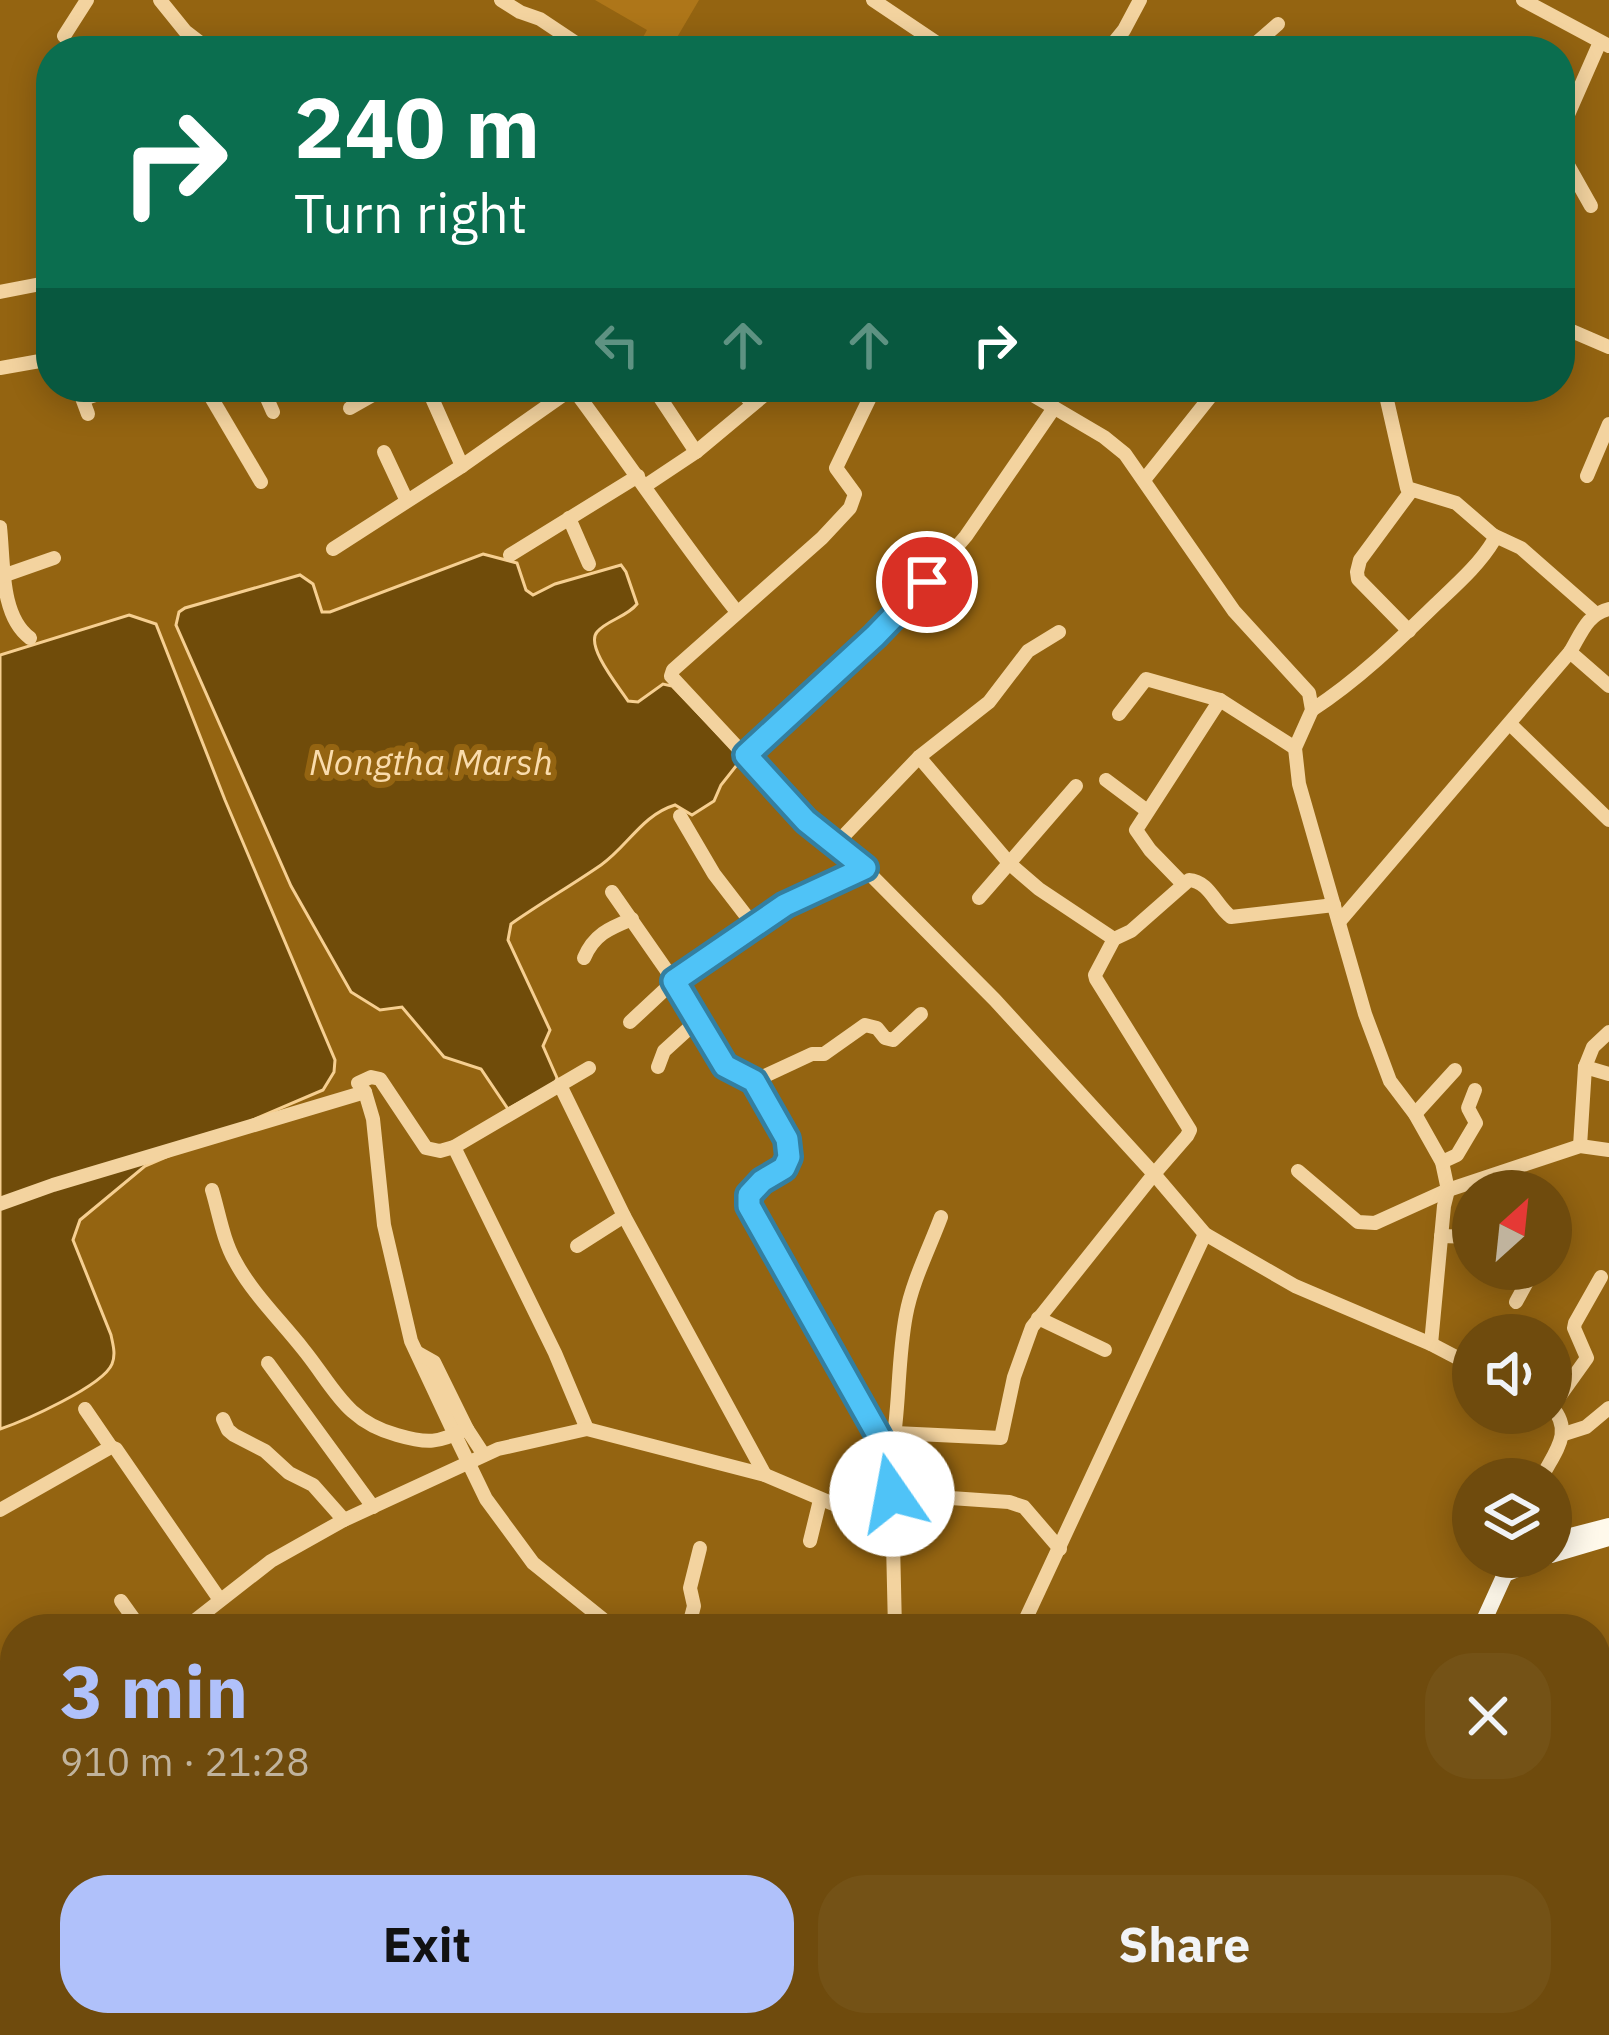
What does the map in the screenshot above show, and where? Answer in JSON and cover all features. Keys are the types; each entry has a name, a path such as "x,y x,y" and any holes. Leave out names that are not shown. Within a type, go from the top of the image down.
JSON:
{"main road":[{"path":"1572,1536 1609,1526"},
{"path":"1572,1549 1609,1538"},
{"path":"1474,1614 1491,1578"},
{"path":"1487,1614 1504,1578"}],"street":[{"path":"64,36 88,0"},
{"path":"160,0 192,36"},
{"path":"501,0 566,36"},
{"path":"873,0 927,36"},
{"path":"1119,36 1140,0"},
{"path":"1523,0 1605,44 1575,103"},
{"path":"1264,36 1278,24"},
{"path":"1575,178 1591,206"},
{"path":"0,292 36,286"},
{"path":"1575,332 1609,347"},
{"path":"0,368 36,361"},
{"path":"215,402 261,482"},
{"path":"269,402 273,412"},
{"path":"350,408 361,402"},
{"path":"434,402 462,466"},
{"path":"333,549 553,402"},
{"path":"583,402 737,613"},
{"path":"662,402 696,452"},
{"path":"509,556 569,518 696,452 755,402"},
{"path":"868,402 836,469 855,494 850,508 671,676 806,821 865,868 995,1000 1204,1234 1310,1293 1452,1355"},
{"path":"1044,402 1125,454 1234,610 1309,693 1312,710"},
{"path":"1144,480 1206,402"},
{"path":"1339,922 1602,611 1521,548 1493,535 1456,503 1411,491 1404,483 1387,402"},
{"path":"746,755 900,613 966,536 1054,408"},
{"path":"1587,476 1609,424"},
{"path":"383,452 406,500"},
{"path":"1408,631 1358,579 1357,572 1360,560 1411,491"},
{"path":"569,518 589,565"},
{"path":"0,526 6,600 23,635 30,638"},
{"path":"1430,1344 1448,1190 1442,1162 1390,1081 1365,1014 1299,784 1295,748 1312,710 1380,660 1492,544 1493,535"},
{"path":"1,577 54,558"},
{"path":"835,845 919,757 989,702 1028,651 1059,632"},
{"path":"1570,652 1609,686"},
{"path":"1119,715 1146,679 1220,700 1295,748"},
{"path":"1183,884 1136,830 1220,700"},
{"path":"1510,724 1609,820"},
{"path":"919,757 1010,864 1114,939"},
{"path":"1106,780 1146,810"},
{"path":"979,898 1076,786"},
{"path":"680,816 714,874 754,926"},
{"path":"630,1022 674,981 785,905 865,868"},
{"path":"895,1433 1001,1438 1014,1377 1032,1327 1190,1130 1096,979 1114,939 1131,931 1183,884 1197,880 1231,917 1334,905"},
{"path":"611,892 674,981 725,1066 754,1081 787,1139 789,1157 784,1168 749,1195 749,1206 890,1456"},
{"path":"584,958 602,932 632,919"},
{"path":"754,1081 812,1054 824,1054 865,1025 893,1040 922,1014"},
{"path":"658,1067 664,1051 698,1020"},
{"path":"1580,1146 1586,1067 1593,1047 1609,1032"},
{"path":"589,1067 440,1151 426,1148 380,1078 358,1083 373,1120 384,1225 411,1341 418,1353 434,1361 476,1458 485,1499 532,1563 596,1614"},
{"path":"1586,1067 1609,1074"},
{"path":"1415,1114 1455,1070"},
{"path":"560,1085 624,1216 765,1475"},
{"path":"1442,1162 1457,1155 1476,1123 1468,1108 1475,1090"},
{"path":"0,1204 365,1092"},
{"path":"1298,1172 1358,1222 1375,1222 1448,1190 1580,1146 1609,1150"},
{"path":"454,1147 587,1429"},
{"path":"212,1190 233,1259 351,1412 382,1431 426,1443 461,1432"},
{"path":"577,1246 624,1216"},
{"path":"894,1614 890,1456 897,1374 907,1310 941,1217"},
{"path":"1028,1614 1204,1234"},
{"path":"1441,1236 1452,1237"},
{"path":"1572,1379 1587,1358 1575,1323 1601,1276"},
{"path":"1516,1302 1523,1290"},
{"path":"1038,1318 1105,1351"},
{"path":"268,1364 373,1507"},
{"path":"1572,1431 1586,1427 1609,1408"},
{"path":"85,1409 220,1600"},
{"path":"223,1419 234,1435 265,1450 289,1473 313,1485 344,1520"},
{"path":"203,1614 271,1561 344,1520 498,1449 587,1429 765,1475 857,1514 891,1521"},
{"path":"1551,1458 1564,1434"},
{"path":"0,1510 111,1447"},
{"path":"892,1494 1010,1502 1024,1507 1060,1549"},
{"path":"809,1540 820,1500"},
{"path":"692,1614 690,1588 700,1548"},
{"path":"121,1601 130,1614"}],"shaded area":[{"path":"595,0 699,0 678,36 644,36 647,30"}],"water":[{"name":"Nongtha Marsh","path":"483,554 517,563 526,590 533,595 621,565 637,604 597,632 596,647 605,666 628,701 638,702 663,684 672,686 740,761 714,801 692,815 675,805 663,810 601,865 511,924 508,940 550,1030 543,1046 557,1078 508,1109 481,1069 444,1057 402,1007 380,1010 351,992 291,886 176,625 185,608 300,575 313,584 322,612 330,612"},
{"name":"Nongtha Marsh","path":"129,615 156,624 335,1060 334,1072 323,1090 145,1166 80,1220 73,1240 111,1335 112,1364 79,1392 0,1429 0,655"}],"route":[{"path":"892,1494 890,1456 749,1206 749,1195 784,1168 789,1157 787,1139 754,1081 725,1066 674,981 785,905 865,868 806,821 746,755 900,613 927,582"}]}
